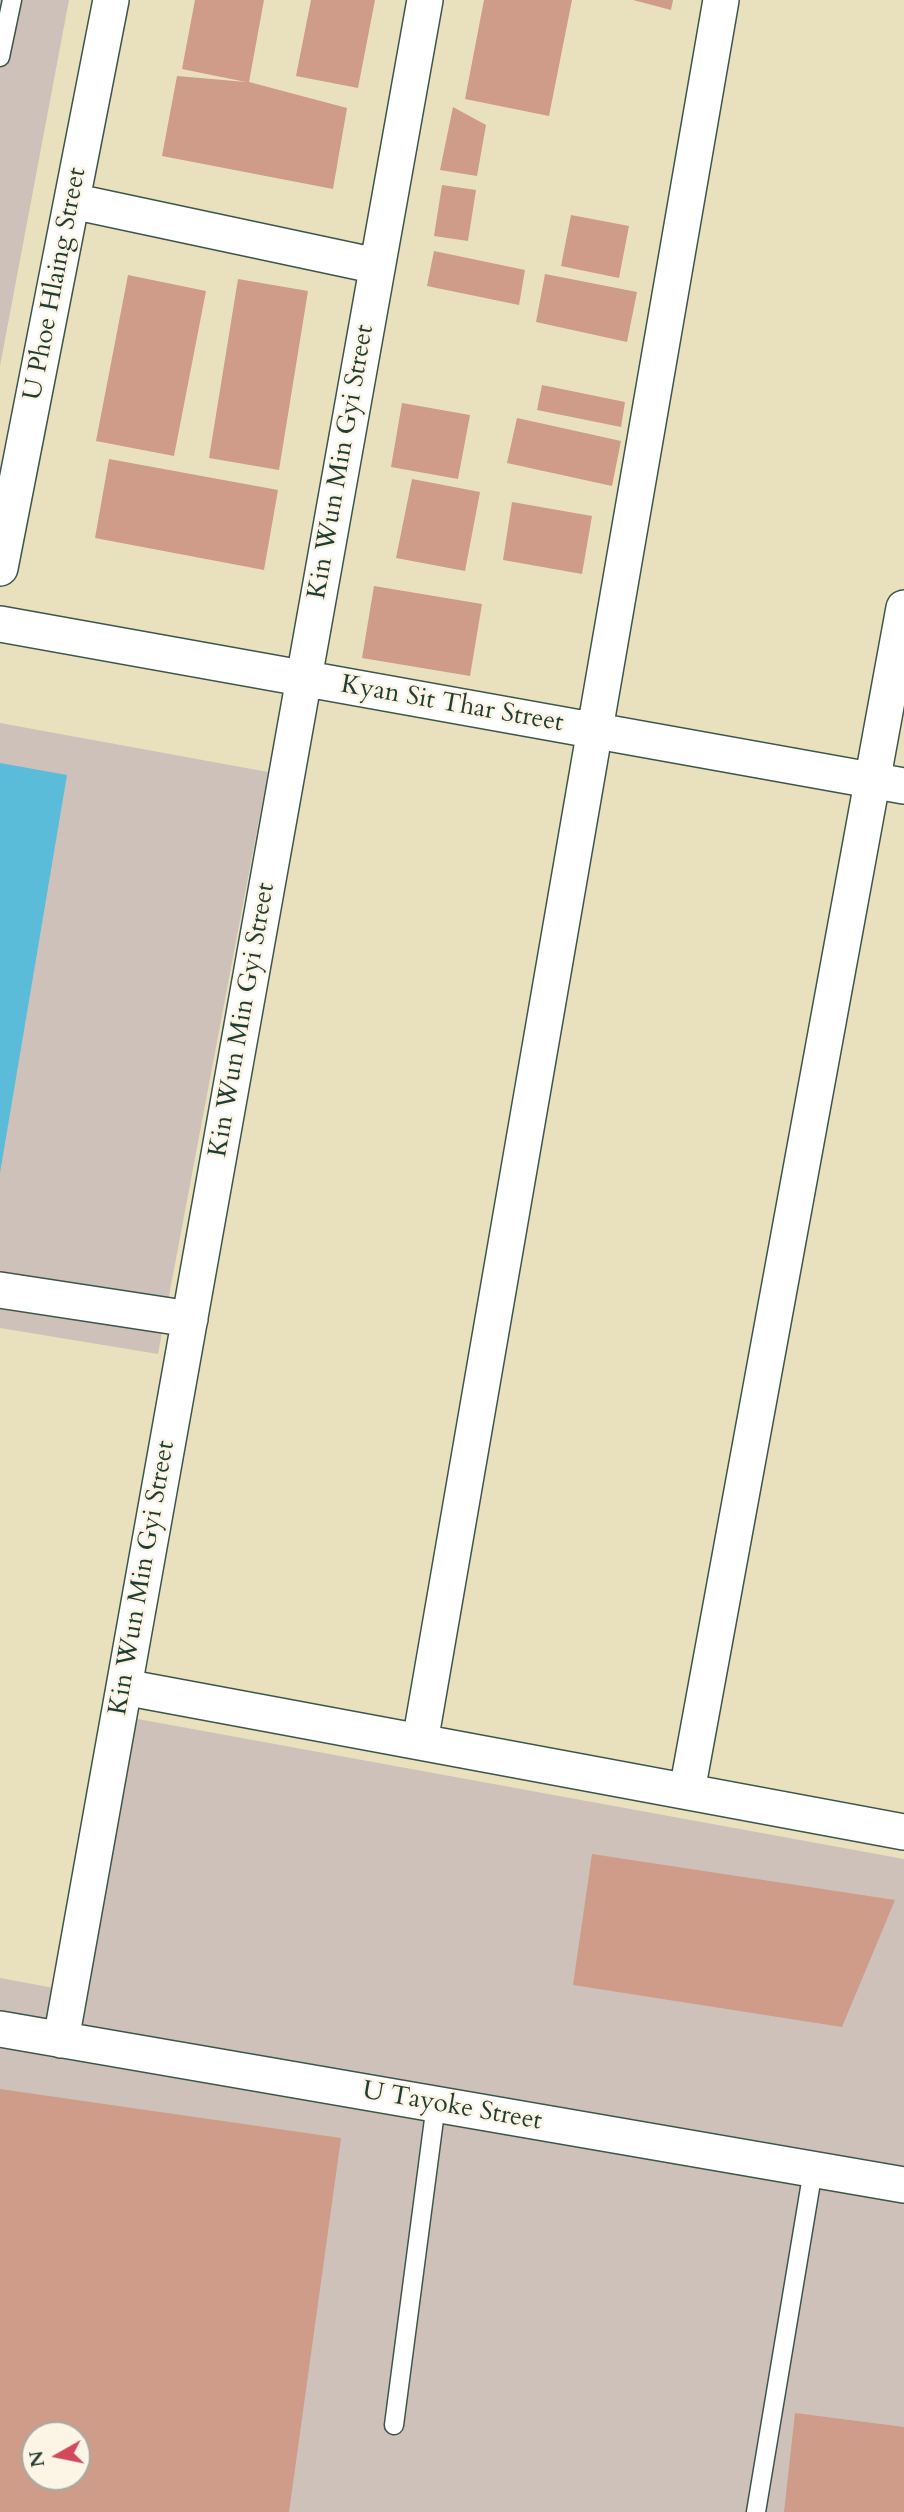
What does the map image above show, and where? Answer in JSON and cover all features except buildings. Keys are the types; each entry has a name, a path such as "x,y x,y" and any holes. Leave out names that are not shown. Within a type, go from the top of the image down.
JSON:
{"street":[{"name":"U Phoe Hlaing Street","path":"0,568 111,0"},
{"name":"Kin Wun Min Gyi Street","path":"61,2040 425,0"},
{"path":"420,1742 721,0"},
{"path":"72,201 377,266"},
{"path":"687,1791 888,783 904,608"},
{"name":"Kyan Sit Thar Street","path":"0,624 888,783"},
{"path":"0,1290 190,1319"},
{"path":"124,1686 904,1832"},
{"name":"U Tayoke Street","path":"0,2029 904,2185"}],"lane":[{"path":"0,57 12,0"},
{"path":"394,2425 436,2104"},
{"path":"757,2512 813,2170"}],"shaded area":[{"path":"0,0 69,0 0,366"},
{"path":"0,723 268,772 158,1354 0,1328"},
{"path":"105,1713 904,1859 904,2512 0,2512 0,1978 54,1988"}],"water":[{"path":"0,763 67,775 0,1173"}]}
